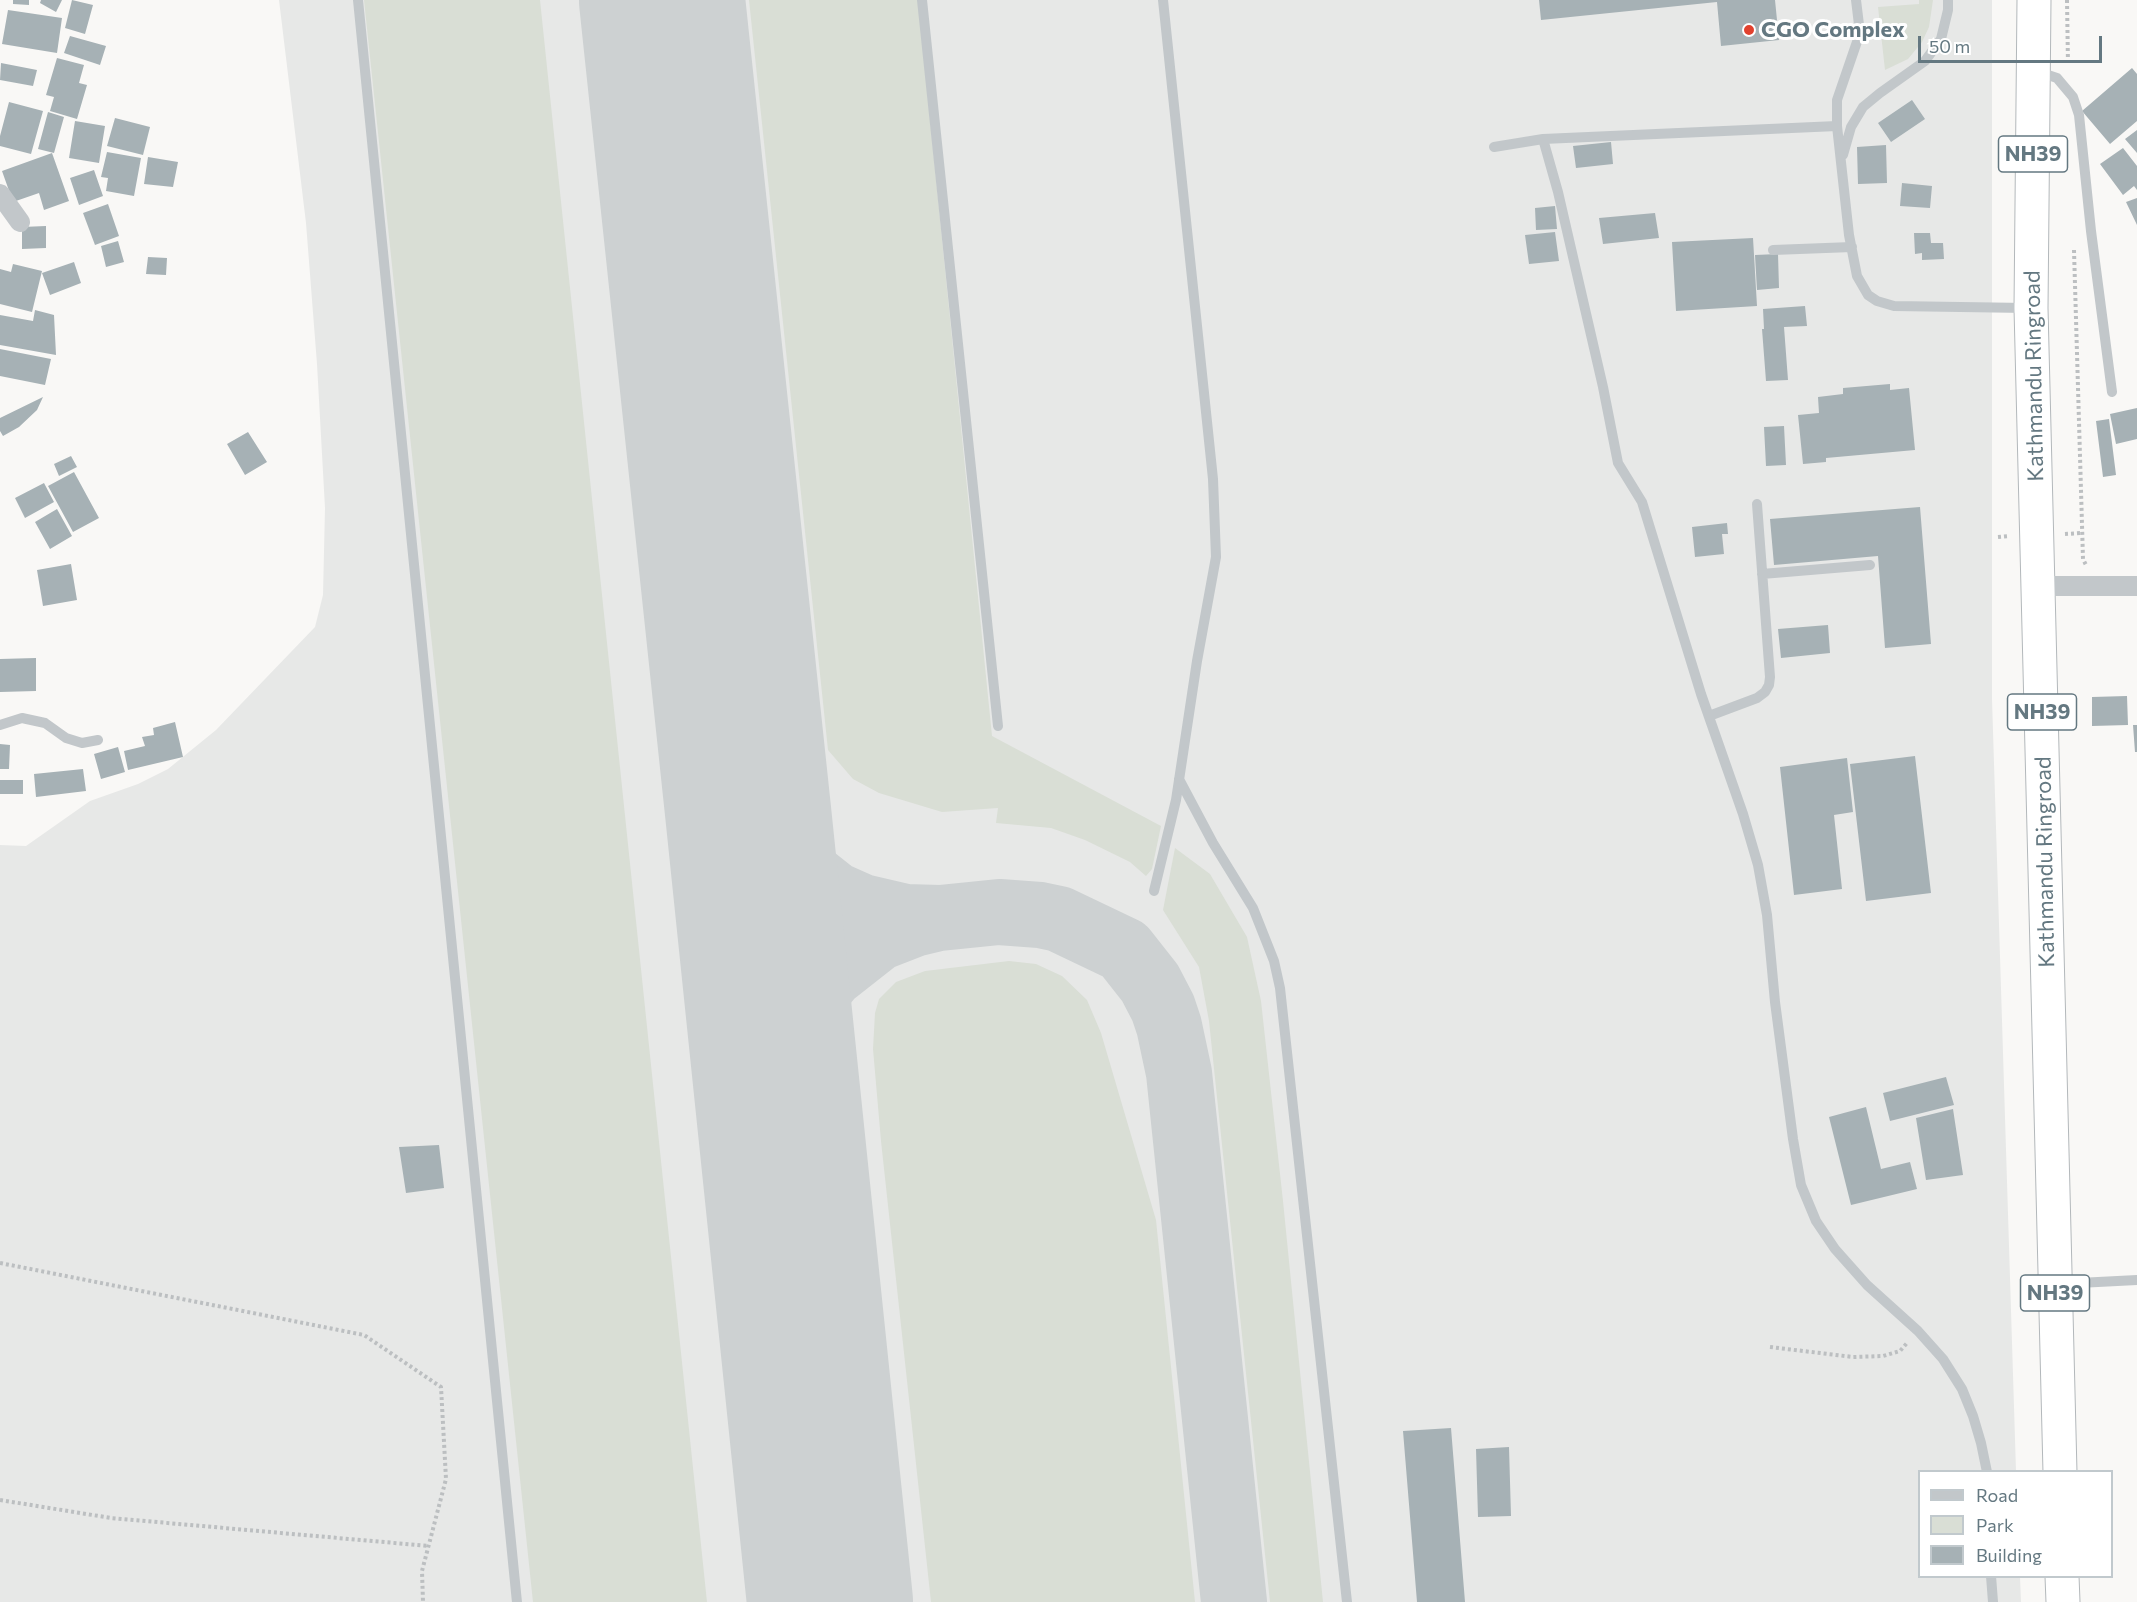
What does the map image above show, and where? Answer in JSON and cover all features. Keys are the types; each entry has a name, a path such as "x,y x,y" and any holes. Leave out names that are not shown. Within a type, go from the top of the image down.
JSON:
{"highway":[{"name":"Kathmandu Ringroad","path":"2034,0 2031,308 2060,1470"},
{"path":"2062,1578 2063,1602"}],"street":[{"path":"0,194 20,222"},
{"path":"2039,586 2137,586"}],"lane":[{"path":"358,0 518,1602"},
{"path":"922,0 998,726"},
{"path":"1154,891 1179,778 1216,557 1213,479 1163,0"},
{"path":"1856,0 1860,33 1837,100 1837,126 1857,276 1868,295 1877,301 1894,306 2031,308"},
{"path":"1842,158 1851,127 1863,107 1925,61 1941,39 1948,0"},
{"path":"2034,71 2057,78 2073,97 2079,115 2091,231 2112,392"},
{"path":"1494,147 1543,140 1837,126"},
{"path":"1543,140 1558,192 1598,364 1618,463 1642,502 1758,866 1767,915 1775,1002 1793,1139 1802,1185 1816,1221 1835,1249 1867,1285 1918,1331 1943,1359 1962,1389 1981,1443 1987,1470"},
{"path":"1773,250 1852,248"},
{"path":"1709,716 1757,698 1765,692 1769,685 1757,504"},
{"path":"1762,574 1870,565"},
{"path":"0,725 22,718 45,723 66,738 82,743 98,740"},
{"path":"1179,778 1213,843 1253,908 1276,970 1286,1035 1347,1602"},
{"path":"2055,1284 2137,1280"},
{"path":"1991,1578 1993,1602"}],"path":[{"path":"2067,0 2068,91"},
{"path":"2073,243 2083,559 2098,586"},
{"path":"0,1263 364,1335 441,1388 446,1479 422,1571 423,1602"},
{"path":"1770,1347 1854,1357 1883,1356 1900,1351 1918,1331"},
{"path":"0,1500 111,1518 429,1546"}],"shaded area":[{"path":"279,0 1992,0 1992,699 2016,1470 1918,1470 1918,1578 2020,1578 2021,1602 0,1602 0,845 26,846 90,801 138,784 168,769 216,730 315,627 323,595 325,508 306,223"}],"green space":[{"path":"364,0 540,0 707,1602 533,1602"},
{"path":"749,0 918,0 992,736 1161,826 1152,869 1146,876 1130,862 1085,840 1051,828 996,823 998,808 942,812 879,793 853,779 828,750"},
{"path":"1919,0 1933,0 1929,27 1922,42 1908,59 1885,70 1878,7 1919,4"},
{"path":"1175,848 1210,874 1247,937 1261,1001 1323,1602 1270,1602 1209,1021 1199,967 1163,910"},
{"path":"1009,961 1036,964 1062,976 1087,1000 1101,1033 1156,1220 1195,1602 931,1602 881,1141 873,1049 875,1013 879,999 896,982 925,971"}],"building":[{"path":"13,0 29,0 29,5 13,4"},
{"path":"41,0 62,0 56,12 40,3"},
{"path":"72,0 93,5 85,34 65,28"},
{"name":"CGO Complex","path":"1539,0 1775,0 1779,40 1721,46 1717,2 1541,20"},
{"path":"8,10 62,18 57,53 2,44"},
{"path":"70,36 106,46 100,65 64,53"},
{"path":"57,58 84,65 79,83 87,85 77,119 50,111 54,97 46,95"},
{"path":"1,63 37,70 33,86 0,80"},
{"path":"2132,68 2137,74 2137,121 2110,144 2082,111"},
{"path":"1912,100 1925,119 1891,142 1878,123"},
{"path":"9,102 43,111 31,154 0,146 0,136"},
{"path":"48,112 64,117 54,153 38,149"},
{"path":"115,118 150,127 143,155 107,146"},
{"path":"75,121 105,126 99,163 69,158"},
{"path":"2137,130 2137,153 2125,139"},
{"path":"1611,142 1613,164 1576,168 1573,146"},
{"path":"1886,145 1887,183 1858,184 1857,147"},
{"path":"2123,148 2137,166 2137,190 2134,186 2123,195 2100,164"},
{"path":"107,152 141,158 134,196 106,191 108,178 101,177"},
{"path":"52,153 69,201 44,210 39,193 13,202 2,171"},
{"path":"148,157 178,162 173,187 144,184"},
{"path":"94,170 103,196 79,205 70,178"},
{"path":"1902,183 1932,186 1930,208 1900,206"},
{"path":"2137,198 2137,225 2126,202"},
{"path":"108,204 119,236 95,245 83,213"},
{"path":"1555,206 1557,229 1536,230 1535,208"},
{"path":"1655,213 1659,238 1603,244 1599,218"},
{"path":"46,226 46,248 22,249 22,227"},
{"path":"1555,232 1559,261 1529,264 1525,235"},
{"path":"1914,233 1930,233 1931,243 1943,243 1944,259 1922,260 1922,253 1915,254"},
{"path":"1753,238 1757,306 1676,311 1672,242"},
{"path":"118,241 124,262 106,267 101,246"},
{"path":"1778,254 1779,288 1757,290 1755,255"},
{"path":"148,257 167,258 166,275 146,274"},
{"path":"74,262 81,283 50,295 42,273"},
{"path":"13,264 42,271 32,312 0,304 0,269 11,272"},
{"path":"1805,306 1807,326 1784,327 1788,380 1766,381 1762,329 1764,329 1763,309"},
{"path":"35,310 54,315 56,355 0,345 0,315 33,321"},
{"path":"0,349 51,359 45,385 0,376"},
{"path":"1890,384 1890,390 1909,388 1915,450 1826,458 1826,462 1803,464 1798,415 1819,413 1818,397 1843,394 1843,388"},
{"path":"43,397 37,410 19,427 3,436 0,431 0,418"},
{"path":"2137,408 2137,439 2116,444 2110,414"},
{"path":"2109,419 2116,475 2103,477 2096,421"},
{"path":"1784,426 1786,465 1766,466 1764,427"},
{"path":"248,432 267,462 245,475 227,444"},
{"path":"71,456 77,467 59,476 54,464"},
{"path":"74,472 99,518 73,532 48,486"},
{"path":"44,483 54,502 25,518 15,498"},
{"path":"1920,507 1931,644 1885,648 1878,556 1774,565 1770,519"},
{"path":"57,509 72,536 50,549 35,522"},
{"path":"1727,523 1728,534 1722,534 1724,554 1695,557 1692,527"},
{"path":"71,564 77,600 43,606 37,570"},
{"path":"1828,625 1830,653 1781,658 1778,629"},
{"path":"36,658 36,691 0,692 0,659"},
{"path":"2127,696 2128,725 2092,726 2092,697"},
{"path":"175,722 183,757 128,770 124,751 145,746 142,737 154,735 153,728"},
{"path":"2133,725 2137,725 2137,752 2135,752"},
{"path":"0,744 10,745 9,769 0,769"},
{"path":"118,747 125,772 101,779 94,754"},
{"path":"1915,756 1931,893 1866,901 1850,764"},
{"path":"1847,758 1853,812 1834,815 1842,889 1794,895 1780,767"},
{"path":"83,769 86,791 36,797 34,774"},
{"path":"0,780 23,780 23,794 0,794"},
{"path":"1946,1077 1954,1105 1890,1121 1883,1093"},
{"path":"1866,1107 1881,1169 1910,1162 1917,1189 1851,1205 1829,1117"},
{"path":"1953,1109 1963,1175 1926,1180 1916,1118"},
{"path":"439,1145 444,1188 406,1193 399,1147"},
{"path":"1451,1428 1465,1602 1417,1602 1403,1431"},
{"path":"1509,1447 1511,1516 1478,1517 1476,1449"}],"taxiway":[{"path":"748,811 801,868 835,895 862,907 905,917 940,918 999,912 1059,919 1124,950 1150,983 1169,1026 1179,1073 1234,1602"},
{"path":"778,1103 786,1062 799,1021 813,997 831,975 878,938 914,924 939,918"}],"runway":[{"path":"662,0 830,1602"}],"place":[{"name":"CGO Complex","path":"1749,30"}]}
